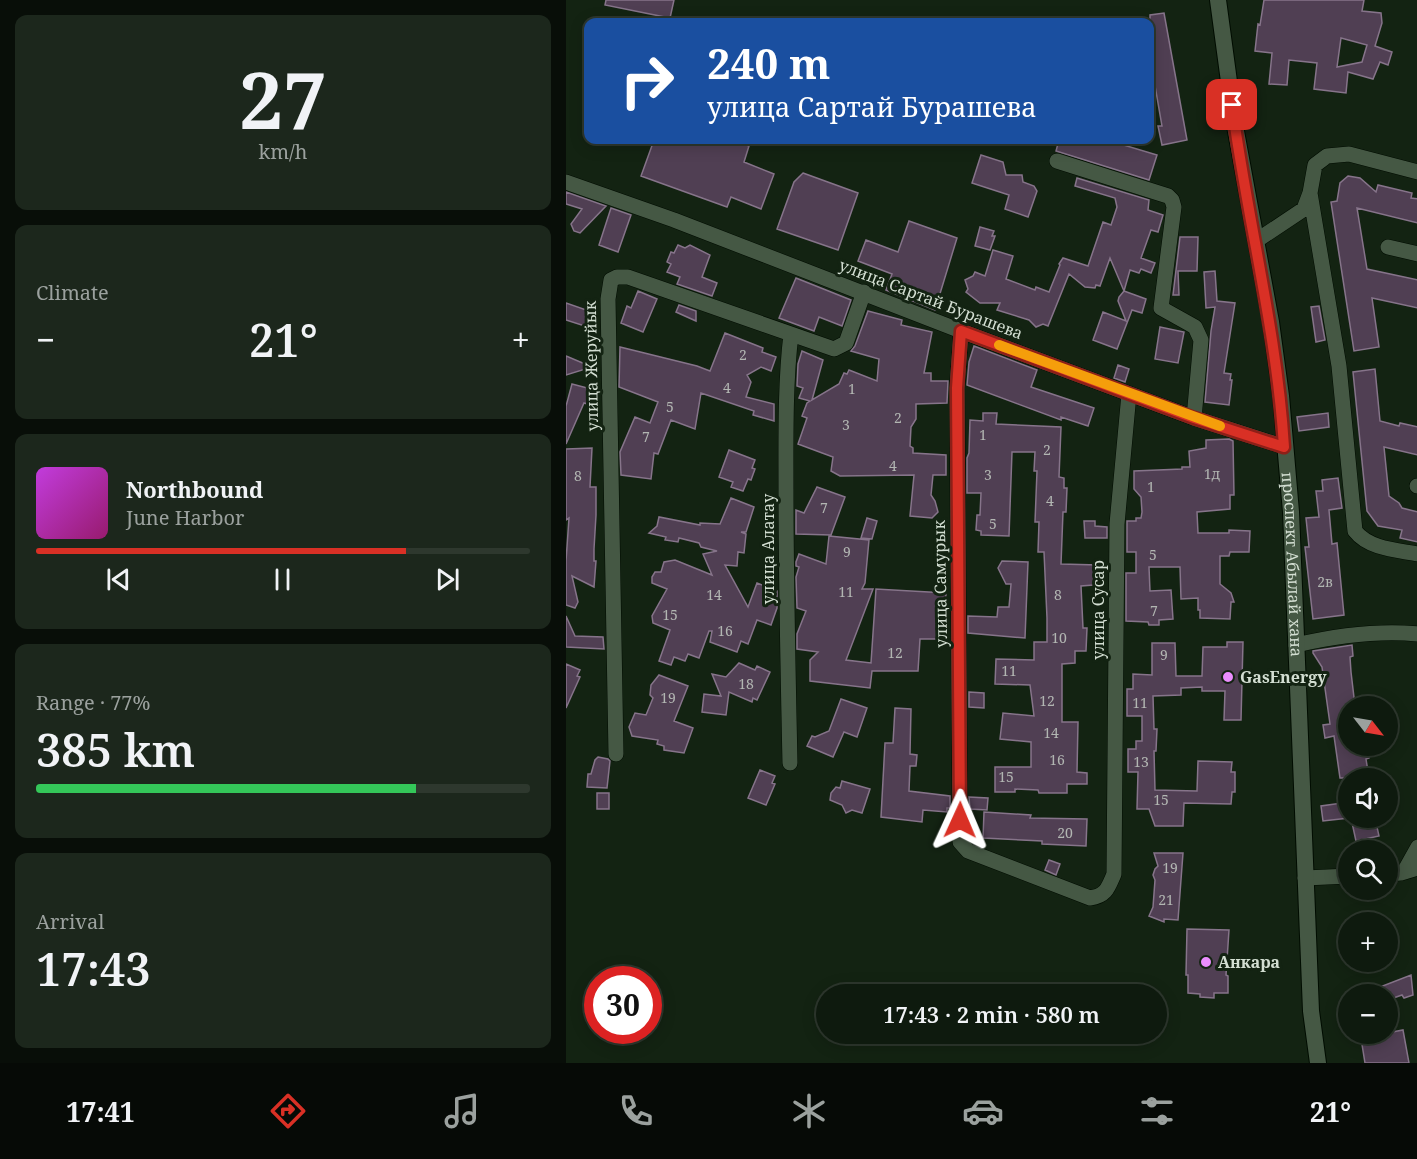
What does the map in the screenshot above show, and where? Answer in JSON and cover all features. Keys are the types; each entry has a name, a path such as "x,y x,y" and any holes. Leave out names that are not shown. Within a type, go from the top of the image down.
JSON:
{"main road":[{"name":"проспект Абылай хана","path":"1218,0 1235,126 1281,396 1291,512 1311,1011 1318,1063"}],"street":[{"path":"1256,241 1304,209 1310,193 1315,165 1327,156 1349,154 1418,172"},
{"path":"1057,161 1168,196 1172,200 1174,207 1161,308 1195,327 1200,340 1194,418"},
{"name":"улица Сартай Бурашева","path":"566,183 674,220 1194,418 1284,447"},
{"path":"1310,193 1339,366 1355,531 1371,544 1418,554"},
{"path":"1388,247 1418,254"},
{"name":"улица Жеруйык","path":"616,754 608,298 611,280 628,278 834,349 846,343 864,292"},
{"name":"улица Самурык","path":"960,837 957,388 961,331"},
{"name":"улица Алатау","path":"790,763 786,482 788,359 791,334"},
{"name":"улица Сусар","path":"960,837 960,842 968,851 1090,898 1100,897 1106,891 1114,874 1117,524 1129,394"},
{"path":"1296,645 1328,638 1398,632 1418,634"},
{"path":"1411,870 1418,848"},
{"path":"1305,878 1338,876"}],"building":[{"path":"606,0 674,0 670,18 605,5"},
{"path":"1264,0 1364,0 1362,11 1381,13 1382,23 1375,46 1392,52 1388,65 1380,62 1373,79 1348,72 1346,93 1314,89 1317,63 1289,60 1287,85 1269,84 1272,53 1255,51 1258,24 1260,25","holes":["1341,38 1367,45 1362,62 1337,67"]},
{"path":"1164,13 1187,140 1162,145 1158,126 1162,126 1154,80 1154,18 1150,18 1150,15"},
{"path":"653,144 743,144 749,146 744,162 774,174 761,209 731,197 727,207 641,176"},
{"path":"1058,144 1120,144 1157,155 1149,180 1056,151"},
{"path":"981,155 1003,162 1006,175 1022,175 1023,182 1034,186 1037,191 1028,217 1005,209 1009,195 972,183"},
{"path":"803,173 858,193 838,250 777,229 794,182"},
{"path":"1348,176 1360,178 1376,192 1378,185 1412,193 1411,198 1418,199 1418,223 1357,208 1367,269 1418,280 1418,308 1372,298 1379,347 1354,351 1331,202 1337,201 1340,183"},
{"path":"1077,178 1149,200 1148,210 1163,215 1158,232 1151,230 1141,258 1155,263 1151,273 1141,269 1139,273 1130,270 1124,291 1110,258 1100,286 1096,285 1095,288 1085,287 1069,274 1048,326 1043,324 1036,327 1029,320 997,310 1000,303 980,303 966,292 968,289 965,280 973,276 975,272 985,276 993,250 1013,256 1006,279 1035,290 1036,287 1049,292 1063,258 1088,266 1103,222 1111,225 1117,207 1115,198 1075,186"},
{"path":"566,192 606,206 580,233 574,231 571,224 582,209 566,204"},
{"path":"611,208 631,215 618,252 599,245"},
{"path":"909,221 957,238 935,310 886,290 892,274 858,261 866,240 898,252"},
{"path":"980,227 994,231 992,236 995,236 990,250 975,246"},
{"path":"1180,237 1198,237 1197,271 1178,271 1179,295 1173,295"},
{"path":"678,245 685,248 690,245 710,255 702,277 717,283 712,296 677,284 680,277 667,272 671,264 667,262 671,252 674,253"},
{"path":"1215,271 1217,301 1235,303 1224,373 1231,374 1230,380 1232,380 1229,405 1205,402 1215,307 1206,308 1204,272"},
{"path":"796,278 851,300 842,326 819,317 814,331 779,318"},
{"path":"638,291 657,299 643,332 621,323 627,306 631,308"},
{"path":"1124,291 1146,299 1142,313 1132,310 1117,349 1093,340 1103,312 1126,321 1118,301"},
{"path":"566,303 592,312 591,328 566,320"},
{"path":"679,305 696,311 696,321 676,312"},
{"path":"1319,306 1325,340 1316,342 1311,307"},
{"path":"868,311 902,320 901,325 932,332 924,373 931,373 931,381 948,381 947,403 916,404 916,419 911,427 910,446 913,448 913,453 946,455 946,475 933,475 931,495 938,512 932,518 910,516 914,475 840,476 831,471 833,457 798,444 807,418 802,416 810,401 799,398 803,388 797,386 798,364 802,351 823,360 812,400 839,384 844,373 847,374 849,370 877,381 879,359 851,351"},
{"path":"1160,327 1184,332 1178,363 1155,359"},
{"path":"725,333 763,348 762,352 776,357 771,371 761,367 747,375 751,382 746,397 774,404 774,421 753,415 754,411 701,393 695,429 671,420 658,454 654,453 651,479 621,475 620,452 635,417 650,423 658,402 619,387 620,347 710,371"},
{"path":"974,346 1037,370 1031,387 1094,408 1088,426 1061,417 1061,420 967,385 969,362"},
{"path":"566,356 592,367 566,375"},
{"path":"1118,365 1129,369 1125,382 1114,378"},
{"path":"1375,369 1380,421 1399,426 1400,423 1418,427 1418,455 1384,447 1389,496 1402,508 1418,512 1418,542 1400,538 1402,530 1378,526 1367,511 1353,372"},
{"path":"572,384 595,390 591,405 584,403 566,444 566,406"},
{"path":"983,413 997,413 996,424 1061,427 1059,477 1064,478 1064,488 1067,488 1066,512 1063,512 1061,564 1098,565 1098,581 1094,585 1081,586 1083,628 1087,628 1086,651 1075,651 1075,663 1062,664 1062,722 1078,722 1077,772 1087,773 1087,784 1067,784 1067,793 1039,793 1038,790 1015,789 1015,792 995,792 995,767 1031,767 1031,742 1000,739 1003,713 1034,716 1030,685 995,684 996,659 1034,660 1034,642 1047,642 1047,618 1044,552 1038,552 1039,522 1035,522 1037,471 1034,471 1035,452 1012,452 1009,536 981,535 981,531 976,530 977,515 980,515 981,493 967,493 967,458 970,420 983,421"},
{"path":"1328,413 1329,427 1299,431 1297,417"},
{"path":"1229,439 1233,441 1234,495 1230,495 1230,509 1197,512 1198,533 1229,533 1229,530 1250,531 1249,552 1230,552 1229,556 1220,556 1220,584 1231,593 1234,602 1231,602 1230,619 1200,618 1198,598 1181,599 1180,567 1149,567 1150,591 1171,590 1173,619 1159,620 1159,625 1126,621 1126,573 1136,573 1136,552 1127,552 1127,521 1136,521 1136,518 1141,518 1142,512 1141,497 1134,489 1134,471 1190,467 1189,451 1206,448 1206,440"},
{"path":"592,448 590,487 596,487 594,587 572,576 578,602 575,608 566,605 569,518 566,520 566,449"},
{"path":"729,450 755,460 751,480 748,479 743,491 731,487 733,482 719,477"},
{"path":"1338,478 1342,508 1329,510 1332,544 1337,543 1344,615 1313,619 1305,547 1309,547 1306,518 1319,517 1316,491 1323,491 1322,480"},
{"path":"817,487 845,497 831,535 796,534 796,510 804,513"},
{"path":"731,498 754,507 746,532 741,532 746,534 744,553 738,552 737,566 725,565 748,607 757,583 777,591 777,608 771,625 757,620 748,644 741,641 737,652 710,642 712,631 709,631 699,658 688,654 685,661 674,657 671,665 659,661 670,630 653,623 652,616 667,589 652,583 652,577 655,572 661,572 664,562 675,560 712,575 703,554 717,551 701,547 699,543 679,538 678,542 665,540 666,537 649,533 657,526 659,517 700,525 700,523 720,524"},
{"path":"867,518 877,521 872,539 861,538"},
{"path":"1084,521 1095,521 1095,526 1107,527 1107,538 1085,538"},
{"path":"829,536 869,540 865,583 862,589 873,589 846,660 871,663 876,589 946,593 945,610 942,610 941,639 920,639 918,671 872,671 870,688 810,681 810,660 818,652 797,649 797,634 806,611 797,608 796,577 799,567 796,566 796,562 799,554 826,564"},
{"path":"1002,561 1028,562 1025,638 968,633 968,616 997,617 998,607 1009,607 1011,584 1006,584 998,568"},
{"path":"566,616 575,636 603,637 604,649 566,647"},
{"path":"1227,642 1243,642 1241,720 1224,720 1225,691 1202,691 1202,687 1181,688 1181,695 1153,696 1154,729 1157,729 1156,751 1154,751 1155,790 1197,791 1198,761 1232,762 1231,772 1235,772 1235,792 1232,792 1231,804 1184,803 1183,826 1155,826 1149,809 1137,809 1138,772 1128,772 1128,749 1136,749 1136,741 1142,741 1142,716 1127,716 1127,689 1133,689 1133,674 1152,675 1152,643 1175,643 1176,676 1202,676 1203,647 1227,647"},
{"path":"1352,645 1353,656 1350,657 1354,696 1338,696 1338,756 1369,756 1366,759 1367,768 1339,768 1334,736 1325,738 1323,725 1330,724 1322,667 1313,651"},
{"path":"739,663 755,670 757,666 770,672 757,700 753,698 752,702 729,692 726,715 702,712 704,694 721,696 712,674 726,677"},
{"path":"566,664 580,670 577,676 580,677 566,708"},
{"path":"659,675 688,686 674,721 693,728 684,753 664,750 664,746 657,744 658,740 632,736 629,727 635,713 646,715 653,698 650,695 651,685"},
{"path":"969,692 984,693 984,708 969,707"},
{"path":"841,699 867,708 857,737 844,732 833,757 807,746 812,736 815,737 829,731"},
{"path":"895,708 911,709 910,754 917,755 916,766 910,766 909,791 950,796 950,808 947,808 947,812 923,810 922,822 881,817 885,743 893,743"},
{"path":"598,757 610,761 607,788 587,787 588,774 591,774"},
{"path":"760,770 775,776 772,783 775,784 766,805 748,798"},
{"path":"842,781 870,789 862,813 852,810 846,813 842,805 830,800 831,793 836,787 840,788"},
{"path":"597,793 609,793 609,809 597,809"},
{"path":"969,797 988,798 987,810 970,809"},
{"path":"1338,804 1338,819 1323,821 1321,806"},
{"path":"984,812 1031,815 1030,818 1087,819 1086,846 983,838"},
{"path":"1353,828 1377,828 1379,836 1356,840"},
{"path":"1154,853 1183,853 1178,920 1164,919 1164,922 1149,916 1153,907 1155,880 1153,875 1158,866"},
{"path":"1049,860 1060,864 1056,875 1045,870"},
{"name":"Анкара","path":"1187,929 1229,930 1226,975 1228,976 1228,993 1214,993 1214,998 1188,993"},
{"path":"1411,975 1413,995 1404,998 1402,995 1398,996 1398,984 1388,984"},
{"path":"1403,1030 1409,1063 1365,1063 1362,1044 1398,1044 1398,1031"}],"slow traffic":[{"path":"999,345 1220,426"}],"place":[{"name":"GasEnergy","path":"1228,677"},
{"name":"Анкара","path":"1206,962"}],"route":[{"path":"960,820 957,388 961,331 1194,418 1284,447 1281,396 1271,322 1232,105"}]}
